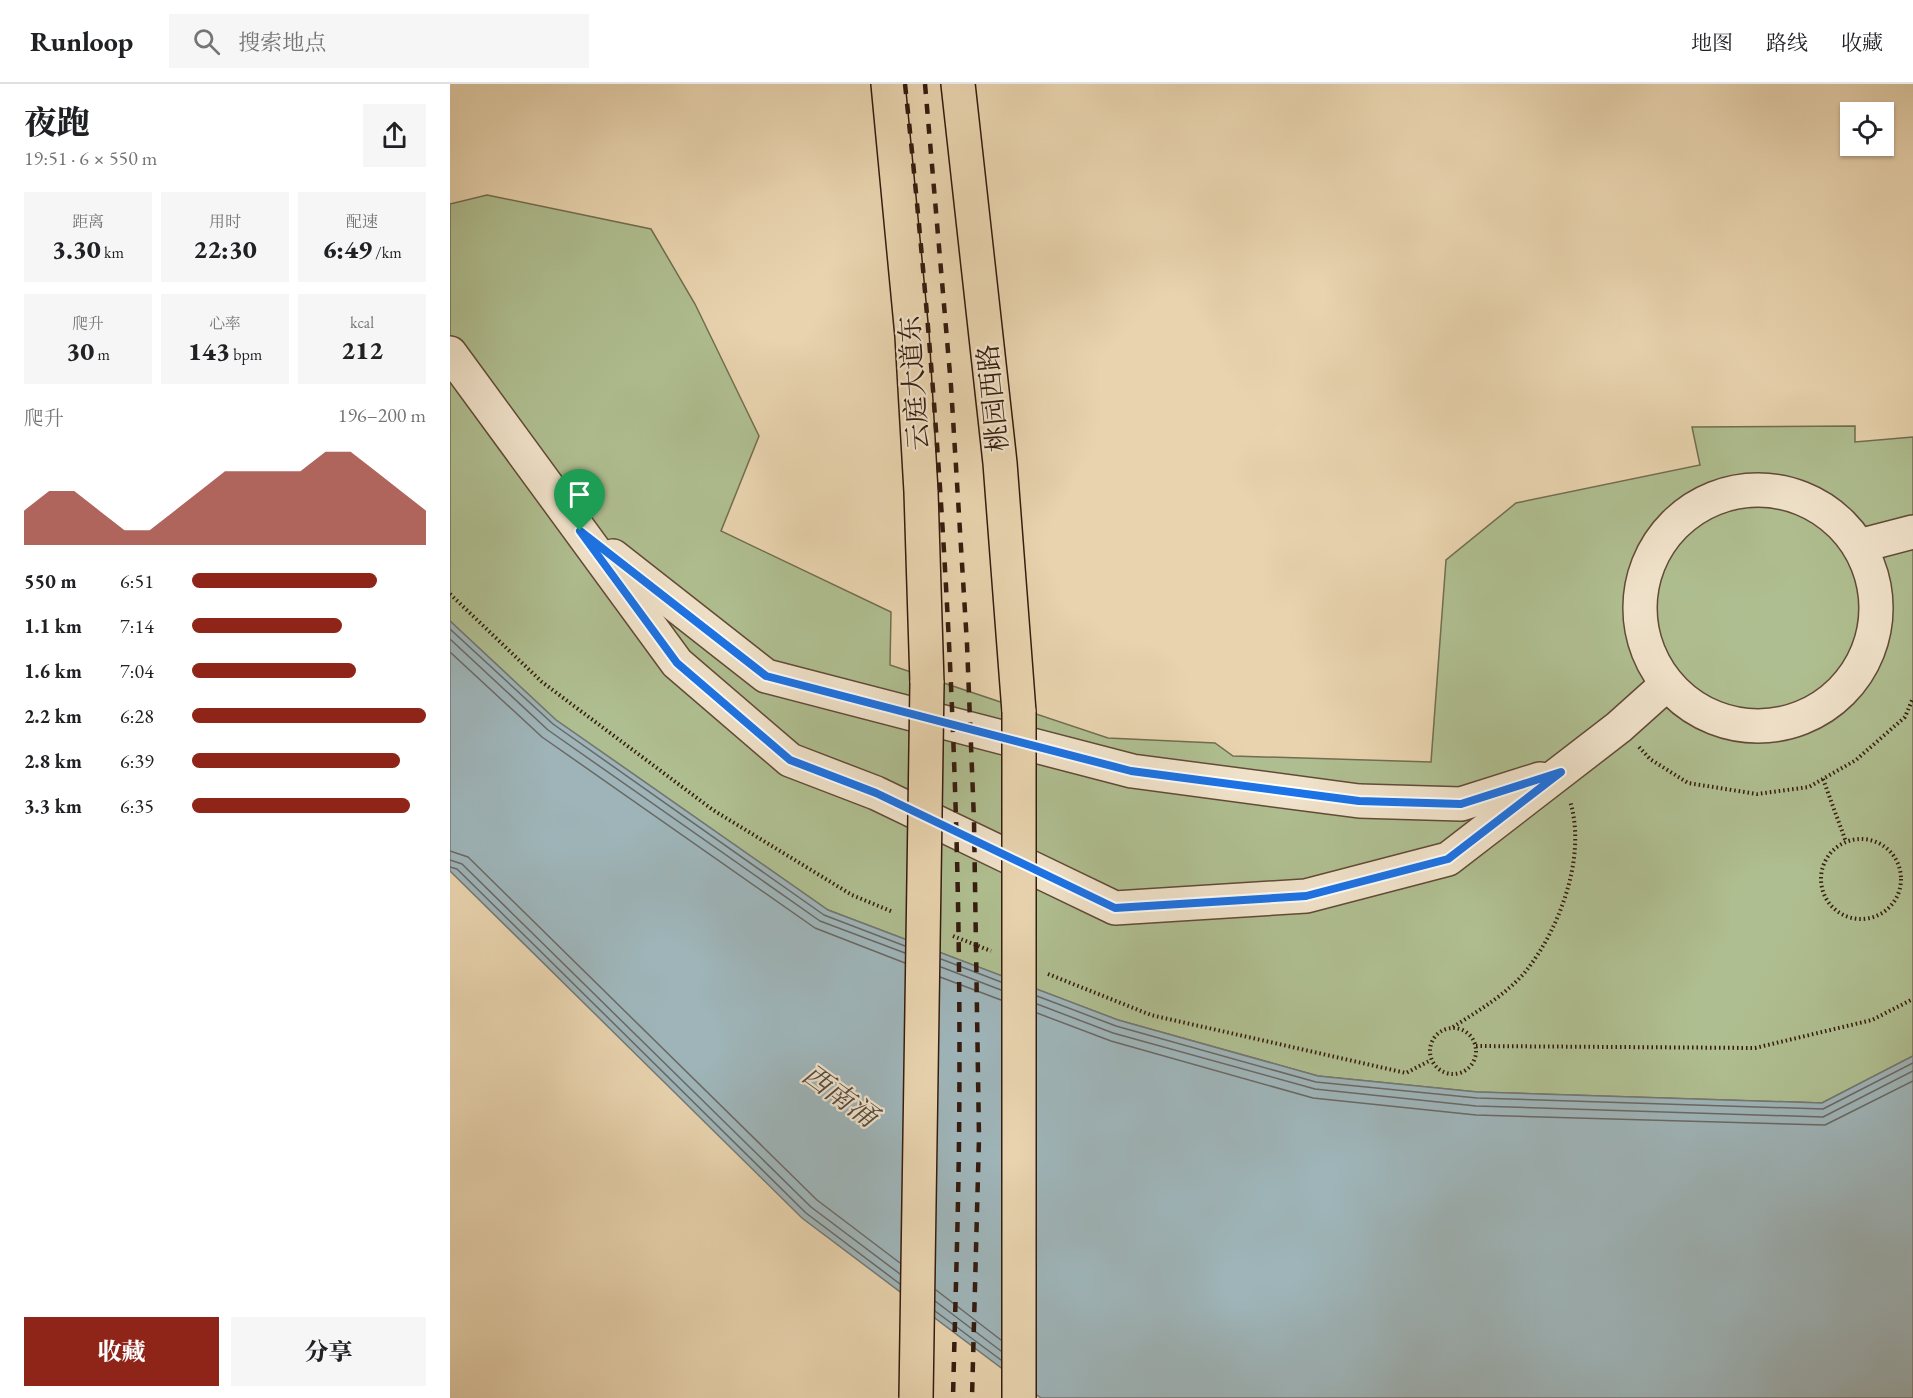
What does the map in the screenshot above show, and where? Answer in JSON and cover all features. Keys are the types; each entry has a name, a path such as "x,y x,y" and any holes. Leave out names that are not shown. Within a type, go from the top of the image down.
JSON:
{"main road":[{"name":"云庭大道东","path":"888,84 912,336 921,492 927,683 916,1398"},
{"name":"桃园西路","path":"958,84 1000,463 1019,712 1019,1398"}],"street":[{"path":"450,353 677,663 790,760 876,793 1115,908 1306,896 1448,859 1619,727 1667,684"},
{"path":"1762,490 1790,495 1799,497 1833,517 1859,546 1873,583 1876,622 1865,660 1842,692 1810,715 1773,726 1743,725 1733,724 1697,710 1667,684 1647,650 1639,613 1644,574 1661,539 1688,512 1723,494 1762,490"},
{"path":"580,531 766,676 1131,771 1359,801 1461,804 1561,772"},
{"path":"1859,546 1913,532"}],"path":[{"path":"1619,727 1650,759 1688,783 1757,794 1809,787 1856,760 1905,717 1913,698"},
{"path":"1453,1027 1468,1032 1476,1046 1474,1061 1464,1072 1448,1074 1436,1067 1430,1053 1433,1038 1438,1032 1453,1027 1488,1005 1526,971 1559,917 1573,871 1574,813 1561,772"},
{"path":"1823,779 1846,842"},
{"path":"1858,839 1884,846 1893,856 1899,868 1901,881 1898,894 1891,906 1880,914 1855,919 1833,907 1825,896 1822,871 1835,849 1846,842 1858,839"},
{"path":"1476,1046 1755,1048 1872,1020 1913,999"}],"green space":[{"path":"487,195 651,229 695,304 759,436 721,531 891,612 890,665 1108,738 1215,743 1233,756 1431,762 1446,560 1516,503 1700,465 1692,427 1855,426 1855,442 1913,437 1913,1056 1822,1103 1477,1092 1318,1076 1118,1020 828,910 556,720 450,621 450,204"}],"water":[{"name":"西南涌","path":"450,621 556,720 828,910 1118,1020 1318,1076 1477,1092 1822,1103 1913,1056 1913,1398 1041,1398 802,1218 450,871"}],"railway":[{"path":"905,84 930,347 953,744 959,1009 959,1172 953,1398"},
{"path":"925,84 951,386 967,644 974,821 979,1138 972,1398"}],"route":[{"path":"580,531 766,676 1131,771 1359,801 1461,804 1561,772 1448,859 1306,896 1115,908 876,793 790,760 677,663 580,531"}]}
